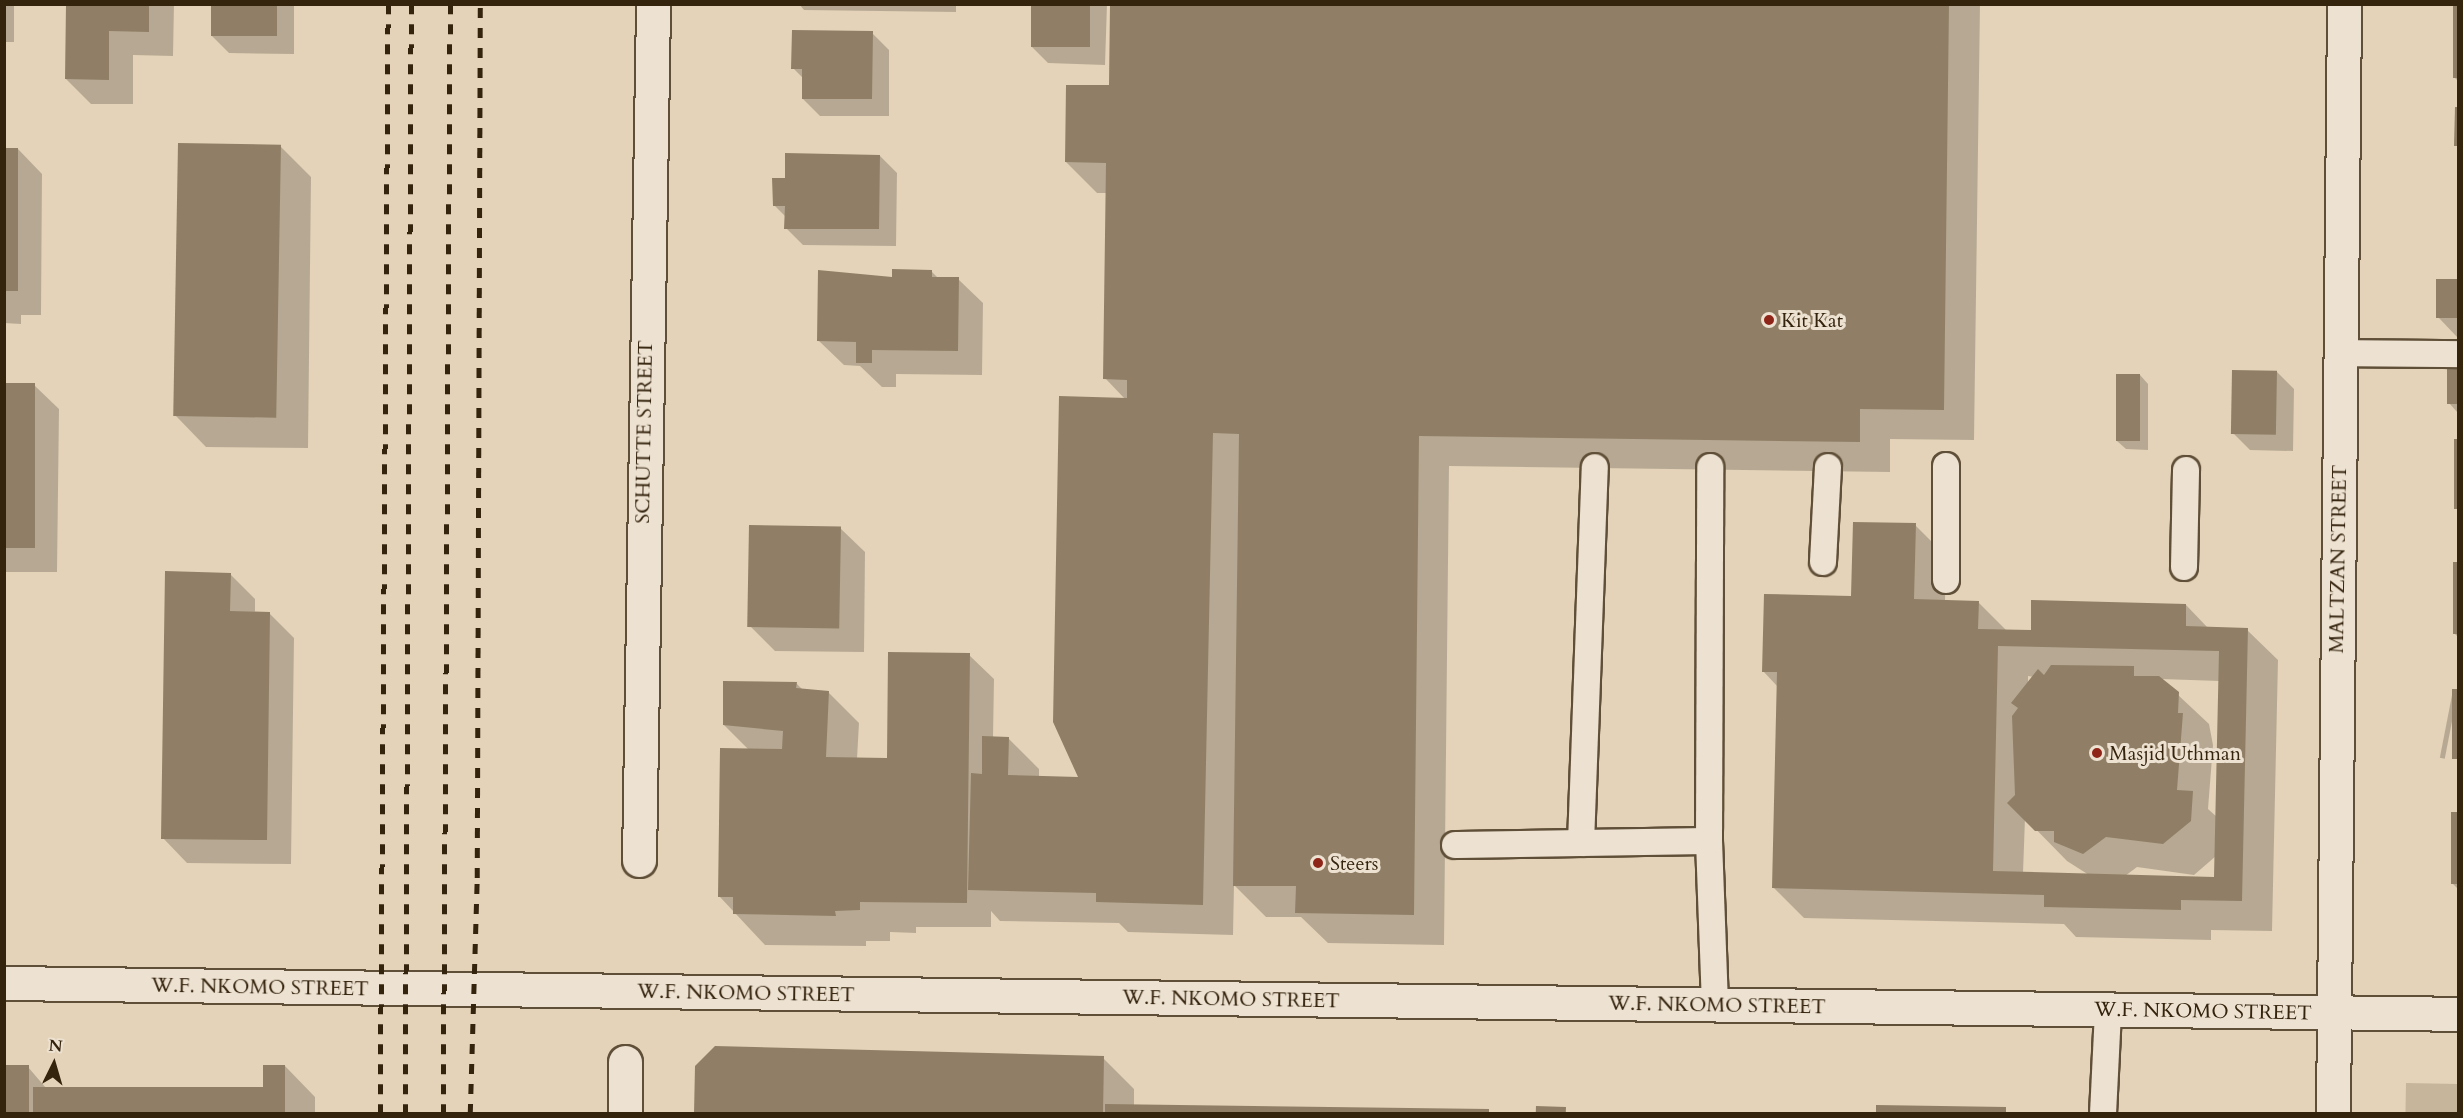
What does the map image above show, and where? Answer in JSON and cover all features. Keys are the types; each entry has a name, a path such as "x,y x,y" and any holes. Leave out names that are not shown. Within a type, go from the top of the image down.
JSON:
{"main road":[{"name":"SCHUTTE STREET","path":"639,860 653,4"},
{"name":"MALTZAN STREET","path":"2332,1113 2344,4"},
{"name":"W.F. NKOMO STREET","path":"4,983 2458,1014"},
{"path":"625,1062 625,1113"}],"lane":[{"path":"2340,353 2458,354"},
{"path":"1946,466 1946,580"},
{"path":"1581,843 1594,467"},
{"path":"1710,467 1709,841 1715,1005"},
{"path":"1823,562 1828,467"},
{"path":"2184,567 2186,470"},
{"path":"1455,845 1709,841"},
{"path":"2103,1113 2108,1010"}],"shaded area":[{"path":"2406,1083 2458,1084 2457,1114 2405,1113"}],"building":[{"path":"66,4 149,4 149,32 109,31 109,80 65,79"},
{"path":"211,4 277,4 277,36 211,36"},
{"path":"1031,4 1090,4 1090,47 1031,47"},
{"path":"1110,4 1949,4 1944,410 1860,409 1860,442 1419,436 1414,915 1295,913 1296,886 1233,886 1239,434 1213,433 1203,905 1096,902 1096,893 968,890 971,773 982,774 982,736 1009,737 1008,775 1078,777 1053,722 1059,396 1127,398 1127,380 1103,379 1106,163 1065,162 1066,85 1109,85"},
{"path":"2453,4 2458,4 2458,78 2453,78"},
{"path":"792,30 873,31 872,99 802,99 802,69 791,69"},
{"path":"2455,107 2458,107 2458,146 2454,146"},
{"path":"178,143 281,145 276,418 173,416"},
{"path":"4,148 18,148 18,291 4,291"},
{"path":"785,153 880,155 879,229 784,229 785,206 773,206 772,178 785,178"},
{"path":"892,269 932,270 932,277 959,277 958,351 872,350 872,363 856,363 856,342 817,341 818,270 892,277"},
{"path":"2436,279 2458,279 2458,318 2436,318"},
{"path":"2447,367 2458,367 2458,404 2447,404"},
{"path":"2232,370 2277,371 2276,435 2231,434"},
{"path":"2116,374 2140,374 2140,441 2116,441"},
{"path":"4,383 35,383 35,548 4,548"},
{"path":"2454,439 2458,439 2458,509 2454,509"},
{"path":"1853,522 1916,523 1914,599 1979,601 1978,629 2031,630 2031,600 2186,604 2186,626 2248,628 2242,901 2181,900 2181,910 2044,907 2044,895 1772,888 1777,672 1762,672 1764,594 1851,596","holes":["1998,646 2219,651 2214,877 1993,871"]},
{"path":"749,525 841,527 839,629 747,627"},
{"path":"2453,562 2458,562 2458,634 2453,634"},
{"path":"165,571 231,573 230,611 270,612 267,840 161,839"},
{"path":"888,652 970,653 967,903 860,902 860,910 835,911 836,916 733,914 733,897 718,897 720,748 782,749 783,731 723,725 723,681 797,682 796,688 829,691 826,757 887,758"},
{"name":"Masjid Uthman","path":"2051,665 2134,666 2134,676 2159,676 2179,692 2178,713 2183,713 2177,790 2193,791 2191,821 2163,844 2106,837 2083,854 2054,842 2054,831 2035,831 2007,803 2015,795 2012,716 2018,708 2011,703 2038,669 2044,675"},
{"path":"2452,689 2458,689 2458,759 2452,759"},
{"path":"2451,812 2458,812 2458,884 2451,884"},
{"path":"715,1046 1104,1056 1103,1114 694,1114 695,1066"},
{"path":"4,1065 29,1065 29,1114 4,1114"},
{"path":"263,1065 285,1065 285,1114 33,1114 33,1087 263,1087"},
{"path":"1105,1104 1489,1109 1489,1114 1105,1114"},
{"path":"1876,1105 2006,1107 2006,1114 1876,1114"},
{"path":"1536,1106 1566,1107 1566,1114 1536,1114"}],"railway":[{"path":"380,1114 388,4"},
{"path":"405,1114 411,4"},
{"path":"443,1114 450,4"},
{"path":"470,1114 477,878 480,4"}],"place":[{"name":"Kit Kat","path":"1769,320"},
{"name":"Masjid Uthman","path":"2097,753"},
{"name":"Steers","path":"1318,863"}]}
